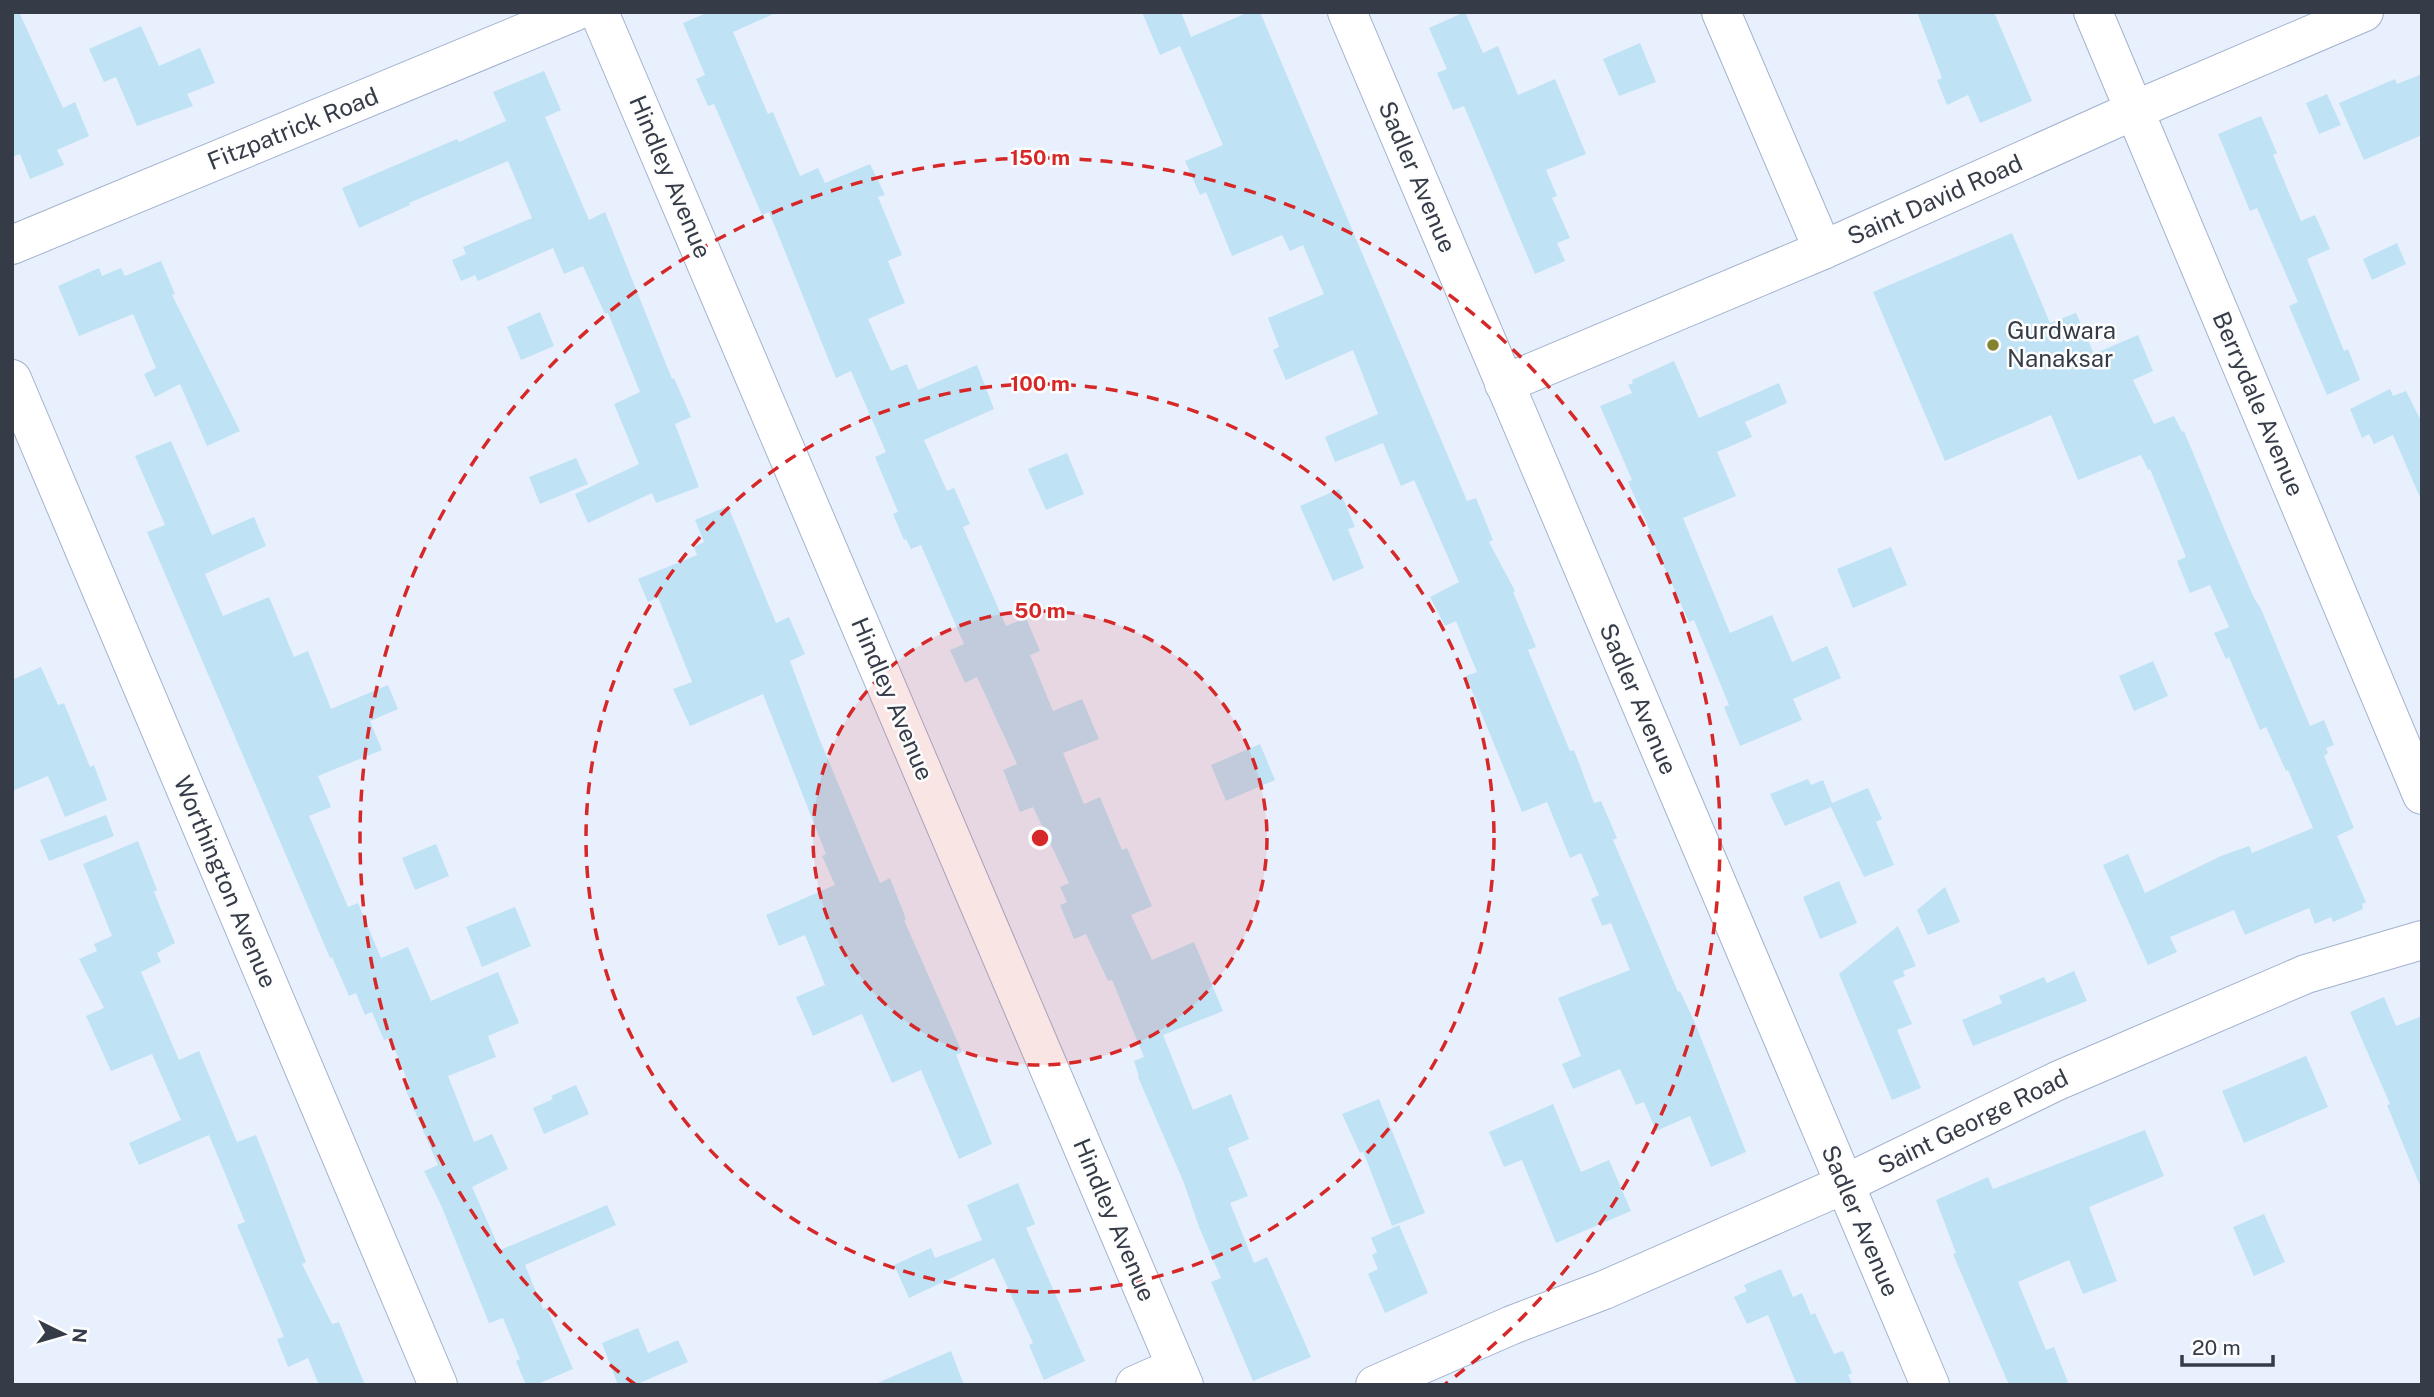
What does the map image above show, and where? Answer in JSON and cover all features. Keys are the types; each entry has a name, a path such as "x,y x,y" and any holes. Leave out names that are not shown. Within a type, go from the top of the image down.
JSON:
{"street":[{"name":"Fitzpatrick Road","path":"12,245 574,12"},
{"name":"Hindley Avenue","path":"599,12 1180,1376"},
{"name":"Sadler Avenue","path":"1347,12 1930,1385"},
{"path":"1721,12 1823,250"},
{"name":"Berrydale Avenue","path":"2094,12 2422,795"},
{"name":"Saint David Road","path":"1504,384 1823,250 2135,110 2364,12"},
{"name":"Worthington Avenue","path":"12,379 438,1385"},
{"name":"Saint George Road","path":"1375,1385 1512,1325 1604,1290 1844,1184 2057,1081 2294,979 2422,940"},
{"path":"1135,1385 1180,1376"}],"building":[{"path":"12,12 19,12 63,108 75,102 89,136 57,150 64,165 30,179 20,154 12,157"},
{"path":"709,12 778,12 733,32 768,114 773,112 800,176 818,168 825,183 870,164 885,195 878,197 902,255 888,261 905,303 868,319 891,371 907,364 918,390 977,365 994,409 924,440 947,491 954,488 970,524 963,527 1006,626 1026,618 1040,651 1030,655 1053,711 1082,699 1099,739 1063,753 1084,804 1100,797 1122,850 1127,848 1152,906 1131,915 1152,960 1194,942 1223,1011 1163,1035 1193,1110 1231,1094 1249,1139 1228,1148 1248,1196 1230,1203 1254,1263 1267,1257 1311,1357 1253,1381 1211,1282 1221,1278 1138,1077 1134,1061 1144,1057 1112,980 1108,981 1086,934 1074,939 1060,905 1067,902 1060,887 1069,883 1033,807 1020,812 1003,770 1017,764 977,677 965,683 950,650 964,644 921,545 911,549 906,539 904,540 893,514 898,512 875,457 886,452 851,371 836,378 769,212 762,215 714,104 708,106 696,79 705,75 683,23"},
{"path":"1142,12 1181,12 1191,37 1249,12 1260,12 1467,501 1476,498 1493,540 1489,542 1515,591 1513,592 1536,647 1528,650 1570,751 1574,750 1594,803 1601,801 1617,838 1613,840 1678,992 1680,991 1695,1023 1746,1152 1711,1167 1690,1116 1656,1131 1644,1102 1636,1105 1620,1069 1573,1089 1562,1064 1581,1056 1558,998 1630,970 1611,923 1602,926 1591,899 1599,895 1581,853 1570,858 1547,802 1522,812 1466,676 1477,672 1456,621 1445,626 1430,597 1459,582 1414,480 1401,486 1383,443 1335,462 1325,437 1378,414 1353,350 1286,380 1273,350 1279,347 1268,318 1324,294 1303,245 1290,251 1282,235 1232,256 1206,192 1200,195 1185,161 1223,145 1180,46 1160,55"},
{"path":"1465,12 1483,53 1498,46 1518,95 1555,79 1586,154 1546,170 1557,196 1552,198 1570,238 1557,243 1565,261 1535,274 1464,106 1453,110 1437,73 1447,69 1429,28"},
{"path":"1917,12 1994,12 2032,101 1980,123 1968,95 1947,105 1937,80 1942,78"},
{"path":"141,26 159,66 200,48 215,83 187,94 193,106 137,126 116,77 104,82 89,49"},
{"path":"1640,43 1656,82 1619,96 1603,59"},
{"path":"544,71 561,110 545,117 589,220 605,212 672,379 674,378 691,417 675,424 699,487 656,503 652,493 588,523 575,494 639,464 614,404 640,392 608,313 605,314 583,266 564,274 553,248 478,281 475,275 461,281 452,260 466,254 463,247 532,218 508,161 409,203 410,205 359,228 342,188 506,121 493,92"},
{"path":"2422,74 2422,135 2364,160 2339,103 2395,79 2397,84"},
{"path":"2327,94 2341,125 2319,134 2306,103"},
{"path":"2261,116 2277,153 2273,155 2301,221 2315,215 2330,249 2307,259 2344,351 2348,349 2360,380 2327,395 2289,306 2298,302 2257,208 2250,211 2218,134"},
{"path":"2012,233 2050,323 2076,313 2094,354 2138,335 2153,371 2133,380 2154,424 2174,416 2182,432 2184,431 2310,726 2324,720 2334,745 2326,748 2328,753 2324,756 2354,828 2337,836 2366,902 2362,904 2363,909 2333,922 2331,917 2315,924 2309,908 2245,935 2234,910 2170,937 2177,952 2148,965 2103,865 2128,854 2145,893 2221,856 2249,846 2252,853 2313,828 2288,770 2286,771 2266,727 2260,730 2229,657 2226,659 2214,633 2229,627 2210,585 2190,593 2177,561 2186,557 2150,469 2148,470 2141,455 2078,480 2051,415 1945,461 1873,292"},
{"path":"2397,243 2406,264 2372,280 2363,259"},
{"path":"161,261 175,294 172,295 240,431 207,446 180,384 155,397 144,374 156,368 133,314 79,336 58,286 99,268 102,276 121,268 125,276"},
{"path":"540,312 554,346 521,360 507,327"},
{"path":"1674,361 1699,418 1779,383 1787,403 1745,422 1752,437 1717,452 1736,496 1683,518 1730,633 1772,615 1792,662 1827,646 1841,678 1793,699 1802,720 1740,746 1724,707 1729,705 1694,620 1689,622 1648,531 1628,482 1632,480 1600,406 1632,393 1628,385 1633,383 1632,380"},
{"path":"2390,389 2393,396 2406,391 2422,423 2422,502 2393,435 2374,444 2369,434 2362,438 2350,409"},
{"path":"171,441 212,535 254,517 266,546 205,574 223,616 269,597 294,657 308,651 331,709 388,685 398,709 370,721 382,750 318,776 331,807 309,816 348,907 358,903 381,958 408,947 431,1001 498,972 519,1023 488,1036 496,1057 448,1076 474,1142 492,1134 508,1169 472,1187 500,1250 607,1205 616,1225 525,1265 573,1369 535,1385 526,1385 516,1361 520,1359 503,1318 489,1323 441,1205 424,1171 438,1165 404,1086 409,1084 390,1038 384,1040 372,1012 365,1015 356,993 349,996 332,957 330,958 147,532 165,525 135,456"},
{"path":"1067,453 1084,494 1046,510 1028,469"},
{"path":"576,458 588,484 540,504 529,477"},
{"path":"1339,489 1355,527 1348,529 1364,568 1333,581 1300,506"},
{"path":"728,506 776,623 789,617 805,654 790,661 819,738 880,883 890,878 906,919 904,920 962,1052 956,1055 992,1144 959,1159 921,1070 892,1083 862,1014 813,1036 796,997 825,985 805,935 779,946 766,915 835,885 822,856 826,854 763,694 690,726 673,689 692,682 658,597 648,602 638,579 697,555 694,547 704,542 695,520"},
{"path":"1891,547 1907,585 1853,608 1837,569"},
{"path":"2153,661 2168,696 2134,711 2119,676"},
{"path":"41,667 58,705 64,703 90,767 94,765 107,800 65,817 48,776 12,791 12,680"},
{"path":"1260,744 1275,780 1226,801 1211,765"},
{"path":"1808,779 1811,785 1823,780 1832,803 1868,788 1882,819 1876,822 1894,865 1864,877 1831,807 1785,826 1770,794"},
{"path":"106,815 114,836 49,861 40,840"},
{"path":"138,841 157,890 154,892 175,943 157,953 161,962 141,972 179,1060 199,1051 237,1142 256,1135 306,1262 302,1264 332,1324 339,1322 365,1385 319,1385 308,1358 288,1367 277,1339 284,1337 237,1225 245,1222 209,1135 139,1165 129,1143 181,1120 152,1054 111,1071 86,1016 104,1008 79,959 97,951 94,944 112,936 83,864"},
{"path":"436,844 449,876 415,890 402,858"},
{"path":"1839,881 1857,923 1820,939 1803,897"},
{"path":"1945,887 1960,922 1928,935 1917,910"},
{"path":"515,907 531,946 482,967 466,927"},
{"path":"1898,926 1916,966 1903,971 1905,976 1893,981 1912,1024 1897,1030 1921,1088 1892,1100 1839,974"},
{"path":"2074,971 2087,1001 1973,1046 1962,1020 2002,1003 1999,996 2044,977 2047,983"},
{"path":"2384,997 2396,1026 2422,1016 2421,1188 2387,1105 2390,1104 2350,1012"},
{"path":"2306,1056 2328,1107 2244,1143 2222,1091"},
{"path":"576,1085 589,1114 544,1134 533,1108"},
{"path":"1379,1099 1425,1213 1392,1226 1363,1151 1360,1153 1342,1114"},
{"path":"1553,1104 1581,1172 1609,1160 1631,1211 1556,1243 1522,1160 1504,1167 1489,1132"},
{"path":"2145,1130 2164,1176 2089,1207 2117,1281 2083,1294 2069,1260 2018,1282 2046,1350 2054,1347 2069,1385 2009,1385 1953,1254 1956,1253 1936,1200 1988,1177 1993,1189"},
{"path":"1018,1183 1035,1224 1026,1228 1085,1361 1044,1380 1029,1345 1033,1343 994,1258 909,1298 894,1265 931,1248 935,1258 982,1240 967,1205"},
{"path":"2264,1214 2285,1262 2254,1276 2233,1227"},
{"path":"1399,1225 1428,1293 1385,1313 1368,1274 1378,1269 1372,1255 1377,1252 1371,1238"},
{"path":"1781,1269 1793,1297 1802,1293 1811,1315 1815,1313 1834,1354 1843,1351 1852,1373 1848,1375 1853,1385 1797,1385 1768,1315 1747,1324 1734,1297 1747,1291 1744,1285"},
{"path":"638,1328 648,1353 678,1340 688,1362 635,1385 618,1385 602,1343"},
{"path":"951,1351 964,1385 873,1385"}],"place":[{"name":"Gurdwara Nanaksar","path":"1993,345"}]}
